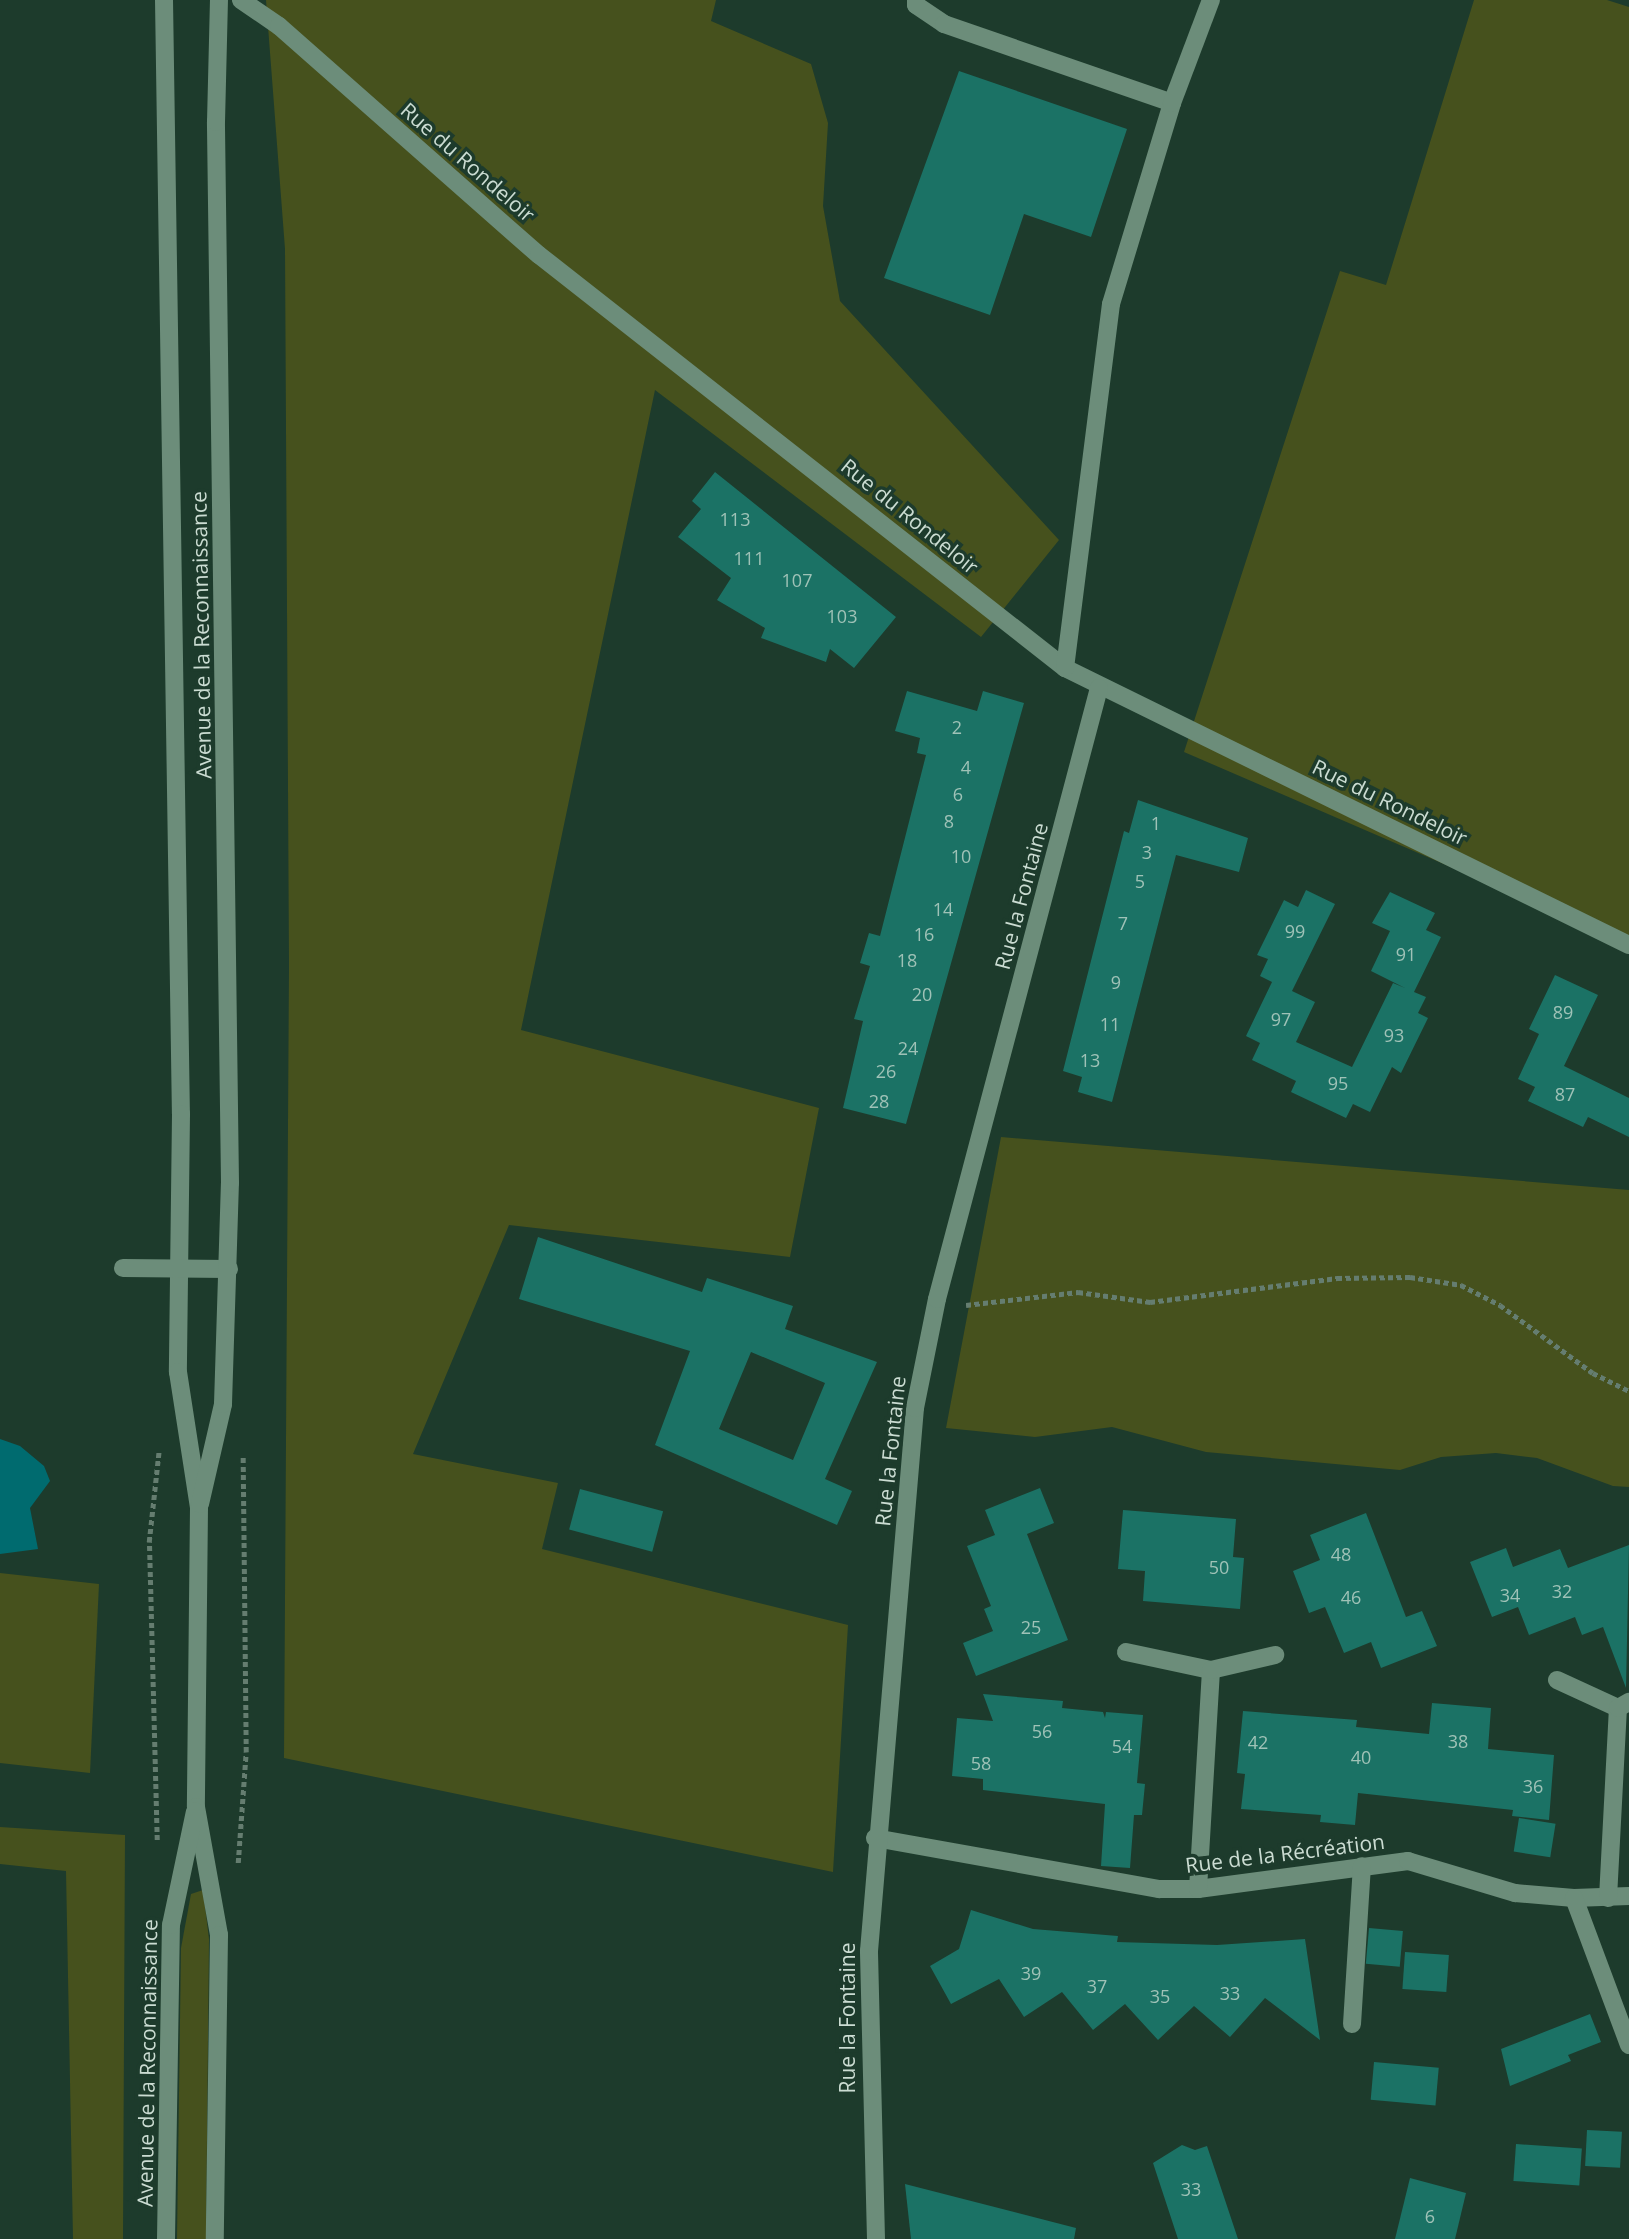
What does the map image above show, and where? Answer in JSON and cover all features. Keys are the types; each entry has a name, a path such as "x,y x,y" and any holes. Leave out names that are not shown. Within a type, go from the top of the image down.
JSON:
{"street":[{"name":"Avenue de la Reconnaissance","path":"164,0 181,1409 199,1507 196,1807 219,1935 215,2239"},
{"name":"Avenue de la Reconnaissance","path":"199,1507 223,1404 229,1269 216,122 219,0"},
{"name":"Rue du Rondeloir","path":"241,0 304,47 539,255 1065,668 1099,688 1629,945"},
{"path":"916,0 916,5 944,23 1172,103"},
{"path":"1065,668 1111,304 1172,103 1211,0"},
{"name":"Rue la Fontaine","path":"876,2239 867,2032 875,1838 915,1408 937,1299 1099,688"},
{"path":"123,1268 229,1269"},
{"path":"1126,1652 1211,1670 1275,1655"},
{"path":"1198,1889 1211,1670"},
{"path":"1558,1680 1623,1705 1608,1898"},
{"name":"Avenue de la Reconnaissance","path":"166,2239 171,1925 196,1807"},
{"name":"Rue de la Récréation","path":"875,1838 1159,1889 1198,1889 1408,1861 1516,1893 1574,1898 1629,1896"},
{"path":"1352,2024 1362,1866"},
{"path":"1574,1898 1629,2045"}],"path":[{"path":"937,1299 991,1305 1078,1292 1150,1302 1337,1278 1410,1277 1461,1285 1500,1305 1593,1373 1629,1391"},
{"path":"158,1848 150,1726 149,1542 160,1436"},
{"path":"236,1876 246,1752 243,1452"}],"green space":[{"path":"266,0 716,0 711,21 811,64 828,123 823,206 840,301 1059,540 981,637 655,390 521,1030 819,1108 790,1257 509,1225 413,1454 558,1483 542,1549 848,1625 833,1872 284,1758 289,966 285,249"},
{"path":"1474,0 1607,0 1629,7 1629,944 1184,752 1340,271 1386,285"},
{"path":"1001,1137 1629,1190 1629,1487 1613,1486 1537,1458 1496,1453 1441,1457 1400,1470 1206,1452 1112,1427 1035,1437 946,1428"},
{"path":"0,1573 99,1584 90,1773 0,1763"},
{"path":"0,1827 125,1835 123,2239 73,2239 66,1871 0,1864"},
{"path":"203,1890 209,1939 206,2239 177,2239 181,1948 191,1894"}],"water":[{"path":"0,1439 20,1446 44,1466 50,1481 30,1508 38,1549 0,1554"}],"building":[{"path":"959,71 1127,129 1091,237 1024,214 990,315 884,278"},
{"path":"715,472 896,617 854,668 830,649 826,662 761,638 765,628 717,600 731,578 678,537 701,509 692,501"},
{"path":"907,691 977,711 983,691 1024,703 906,1124 843,1108 863,1021 854,1019 870,966 860,963 869,933 880,936 926,755 917,753 920,738 895,731"},
{"path":"1138,800 1248,838 1239,872 1176,855 1112,1102 1078,1092 1082,1077 1063,1071 1124,831 1129,833"},
{"path":"1306,890 1335,904 1292,991 1315,1002 1296,1042 1352,1067 1393,983 1405,988 1371,971 1390,931 1372,923 1390,892 1435,913 1426,930 1441,937 1414,992 1426,997 1418,1013 1428,1018 1401,1073 1392,1067 1370,1112 1353,1104 1346,1118 1291,1092 1296,1081 1252,1060 1260,1043 1246,1036 1272,982 1260,976 1268,959 1257,955 1284,900 1298,907"},
{"path":"1555,975 1598,995 1564,1066 1629,1098 1629,1137 1588,1117 1583,1127 1528,1101 1535,1087 1518,1079 1539,1034 1529,1029"},
{"path":"538,1237 702,1292 707,1278 793,1306 785,1329 877,1362 825,1479 852,1491 837,1525 655,1445 690,1351 519,1299","holes":["751,1352 825,1383 793,1460 719,1429"]},
{"path":"1040,1488 1054,1523 1027,1534 1068,1640 976,1676 963,1643 993,1631 984,1609 991,1606 967,1546 995,1535 985,1510"},
{"path":"580,1489 663,1511 652,1552 569,1530"},
{"path":"1123,1510 1236,1519 1233,1557 1244,1558 1240,1609 1143,1601 1145,1571 1118,1569"},
{"path":"1366,1513 1406,1617 1422,1611 1437,1646 1381,1668 1371,1642 1344,1653 1325,1607 1309,1613 1293,1571 1320,1560 1310,1535"},
{"path":"1629,1545 1626,1688 1603,1627 1582,1635 1575,1617 1529,1635 1518,1607 1492,1617 1470,1562 1506,1548 1513,1567 1560,1549 1568,1568"},
{"path":"983,1694 1063,1701 1062,1708 1103,1712 1105,1718 1106,1712 1143,1715 1137,1783 1145,1784 1142,1815 1134,1815 1130,1868 1101,1866 1105,1804 983,1790 983,1779 952,1776 957,1718 993,1721"},
{"path":"1432,1703 1491,1708 1488,1749 1554,1755 1549,1820 1512,1816 1513,1810 1358,1793 1355,1825 1320,1822 1321,1815 1241,1809 1245,1774 1237,1773 1243,1711 1357,1720 1356,1727 1429,1734"},
{"path":"1519,1818 1556,1824 1550,1857 1514,1852"},
{"path":"971,1910 1033,1929 1118,1936 1117,1942 1217,1945 1305,1939 1320,2040 1265,1998 1230,2037 1194,2006 1158,2040 1125,2004 1093,2030 1062,1992 1024,2017 999,1979 951,2004 930,1966 959,1949"},
{"path":"1369,1928 1403,1931 1400,1967 1366,1964"},
{"path":"1405,1952 1449,1955 1446,1992 1402,1989"},
{"path":"1590,2014 1601,2042 1568,2055 1571,2061 1510,2086 1501,2049"},
{"path":"1374,2062 1439,2068 1435,2106 1371,2100"},
{"path":"1587,2130 1622,2132 1620,2168 1585,2166"},
{"path":"1516,2144 1582,2149 1579,2186 1513,2181"},
{"path":"1182,2145 1195,2150 1207,2146 1238,2239 1178,2239 1153,2163"},
{"path":"1410,2178 1466,2193 1455,2239 1395,2239"},
{"path":"905,2184 1076,2228 1074,2239 911,2239"}]}
